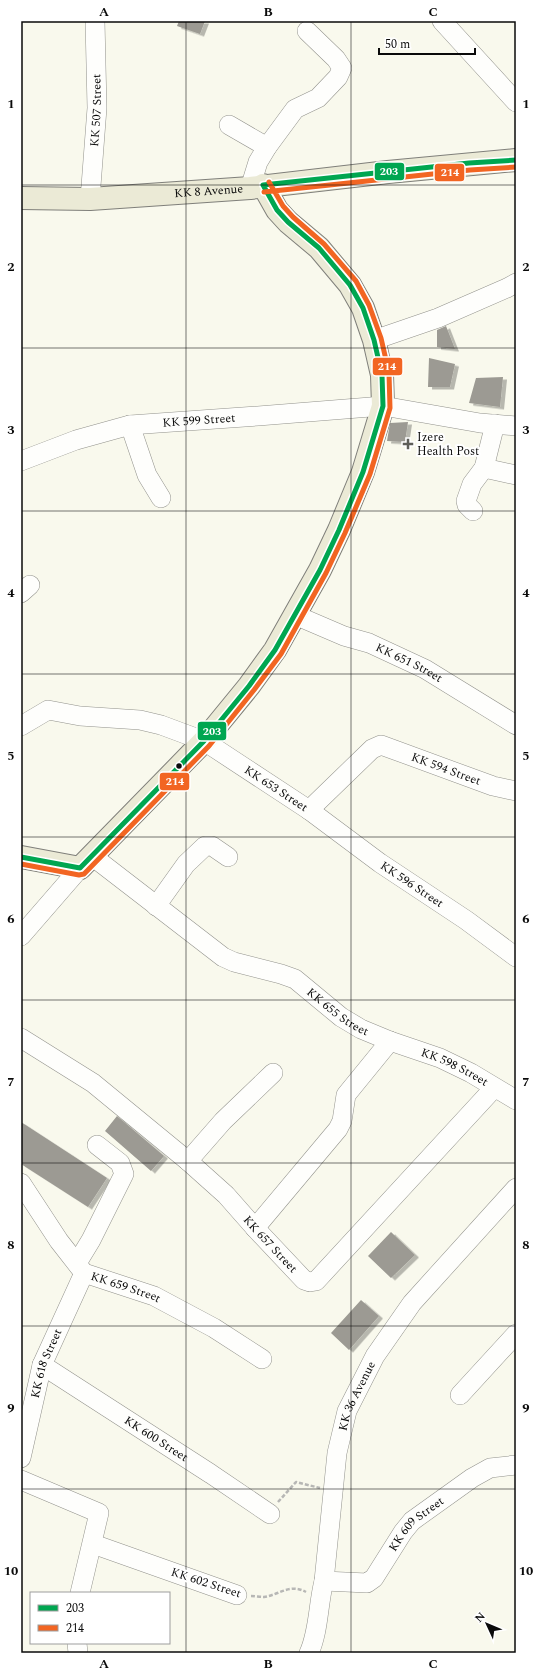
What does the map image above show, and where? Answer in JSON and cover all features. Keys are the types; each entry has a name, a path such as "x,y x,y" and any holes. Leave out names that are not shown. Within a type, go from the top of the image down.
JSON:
{"main road":[{"name":"KK 8 Avenue","path":"21,198 90,199 256,187 469,163 516,160"},
{"path":"21,857 86,862 204,741 249,686 275,650 320,570 339,530 363,472 383,406 382,375 368,318 350,285 319,248 288,222 256,187"}],"street":[{"name":"KK 507 Street","path":"90,199 97,108 95,21"},
{"path":"442,21 516,102"},
{"path":"256,187 258,162 267,147 295,109 318,98 338,77 342,68 336,59 307,31"},
{"path":"229,125 267,147"},
{"path":"374,340 464,308 516,283"},
{"name":"KK 599 Street","path":"21,462 76,440 130,424 383,406 480,423 516,426"},
{"path":"130,424 147,475 161,498"},
{"path":"473,511 467,505 466,501 472,484 484,468 495,424"},
{"path":"484,468 516,475"},
{"name":"KK 651 Street","path":"295,615 344,636 369,643 425,669 516,725"},
{"name":"KK 653 Street","path":"21,726 48,710 80,716 140,720 161,725 204,741 309,810 378,746"},
{"name":"KK 594 Street","path":"378,746 381,744 493,786 516,791"},
{"name":"KK 596 Street","path":"309,810 380,863 466,920 516,957"},
{"path":"156,906 186,864 205,846 212,846 228,857"},
{"path":"21,936 86,862"},
{"name":"KK 655 Street","path":"86,862 156,906 223,957 234,962 295,979 341,1017 361,1029 390,1041"},
{"name":"KK 657 Street","path":"21,1038 93,1083 188,1161 226,1195 304,1280 310,1282 316,1281 494,1088"},
{"path":"255,1228 338,1129 342,1121 346,1095 390,1041"},
{"name":"KK 598 Street","path":"390,1041 440,1058 471,1073 516,1100"},
{"path":"188,1161 223,1121 273,1073"},
{"name":"KK 618 Street","path":"21,1458 42,1365 91,1240 124,1174 120,1163 97,1145"},
{"path":"21,1183 80,1268"},
{"name":"KK 36 Avenue","path":"308,1653 314,1642 324,1581 337,1454 347,1411 375,1356 412,1303 516,1188"},
{"name":"KK 659 Street","path":"80,1268 154,1296 214,1328 262,1359"},
{"path":"460,1395 516,1334"},
{"name":"KK 600 Street","path":"42,1365 211,1474 270,1514"},
{"name":"KK 609 Street","path":"324,1581 368,1582 374,1578 403,1532 412,1521 472,1478 490,1468 516,1464"},
{"path":"21,1480 99,1513 93,1544 80,1592"},
{"name":"KK 602 Street","path":"93,1544 237,1595"}],"path":[{"path":"270,1514 282,1497 296,1482 334,1490"},
{"name":"KK 602 Street","path":"237,1595 264,1597 285,1589 301,1589 320,1600"}],"building":[{"path":"179,21 205,21 200,34 177,26"},
{"path":"446,326 455,349 437,347 437,330"},
{"path":"429,358 455,364 450,387 428,387"},
{"path":"503,377 500,407 469,403 476,378"},
{"path":"408,422 405,442 387,441 390,423"},
{"path":"117,1116 164,1156 151,1171 105,1131"},
{"path":"21,1122 107,1178 88,1207 21,1164"},
{"path":"391,1232 415,1255 391,1278 368,1256"},
{"path":"361,1300 379,1316 349,1350 331,1333"}],"transit line":[{"name":"203","path":"263,185 469,163 516,160"},
{"name":"214","path":"264,192 470,170 516,167"},
{"name":"214","path":"21,864 79,875 84,874 209,746 281,654 326,573 370,474 390,408 389,373 381,338 369,305 356,281 324,244 293,217 283,206 269,182"},
{"name":"203","path":"21,857 80,868 204,741 249,686 275,650 320,570 339,530 363,472 383,406 382,375 374,340 363,308 350,285 319,248 288,222 277,210 263,185"}],"place":[{"name":"Izere Health Post","path":"408,444"}]}
